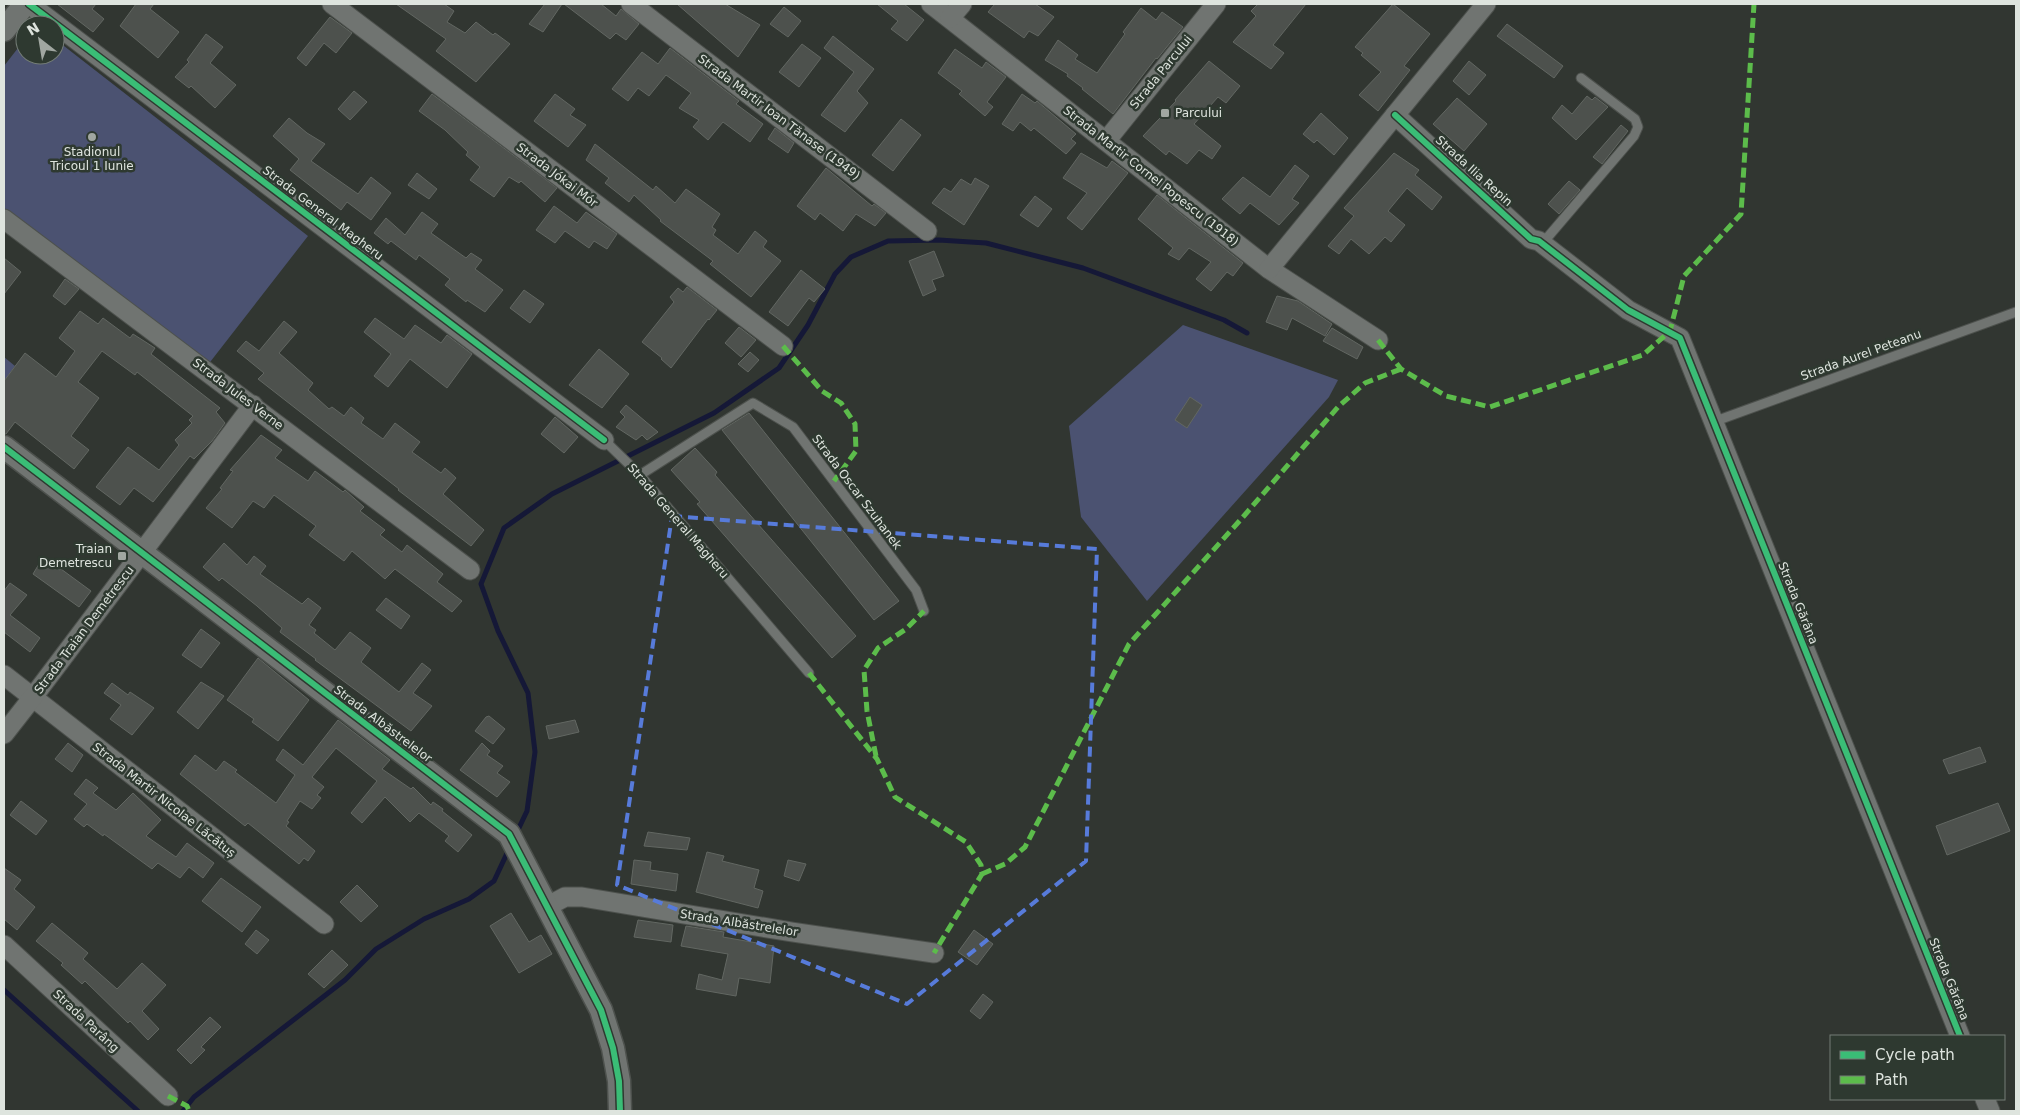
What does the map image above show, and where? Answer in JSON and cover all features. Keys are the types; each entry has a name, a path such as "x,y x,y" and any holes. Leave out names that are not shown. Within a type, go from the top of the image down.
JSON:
{"street":[{"path":"4,30 24,4"},
{"name":"Strada General Magheru","path":"29,4 604,440"},
{"name":"Strada Jókai Mór","path":"332,4 783,346"},
{"name":"Strada Martir Ioan Tănase (1949)","path":"631,4 927,231"},
{"name":"Strada Martir Cornel Popescu (1918)","path":"931,4 956,11 1106,141 1269,269 1378,340"},
{"name":"Strada Parcului","path":"1106,141 1216,4"},
{"path":"1269,269 1486,4"},
{"name":"Strada Ilia Repin","path":"1395,114 1532,238 1539,241"},
{"name":"Strada Jules Verne","path":"4,219 470,570"},
{"name":"Strada Gărâna","path":"1539,241 1628,310 1680,338 1960,1035"},
{"name":"Strada Traian Demetrescu","path":"4,734 253,405"},
{"name":"Strada Albăstrelelor","path":"4,447 509,834 601,1010 614,1048 620,1080 620,1111"},
{"name":"Strada Martir Nicolae Lăcătuș","path":"4,675 324,924"},
{"name":"Strada Albăstrelelor","path":"546,907 565,897 582,897 792,932 934,953"},
{"name":"Strada Parâng","path":"4,946 168,1096"}],"lane":[{"path":"1539,241 1547,238 1634,136 1638,127 1635,119 1582,78"},
{"name":"Strada Aurel Peteanu","path":"1713,422 2016,312"},
{"name":"Strada Oscar Szuhanek","path":"640,475 753,403 793,427 916,590 924,611"},
{"name":"Strada General Magheru","path":"604,440 640,475 809,673"}],"highlighted area":[{"path":"672,516 1097,549 1086,861 907,1004 617,885"}],"shaded area":[{"name":"Stadionul Tricoul 1 Iunie","path":"65,47 308,236 207,366 4,208 4,66 15,52 15,65 65,65"},
{"path":"1183,325 1338,380 1329,397 1147,601 1081,517 1069,426"},
{"path":"4,357 15,366 4,381"}],"building":[{"path":"57,4 96,4 92,9 104,19 93,32"},
{"path":"136,4 154,4 150,9 179,32 158,58 120,26"},
{"path":"396,4 444,4 454,11 447,22 465,33 476,22 493,35 495,33 510,44 476,82 436,51 446,39"},
{"path":"545,4 562,4 543,32 529,24"},
{"path":"564,4 601,4 616,16 621,9 639,24 626,40 616,33 610,39"},
{"path":"677,4 725,4 760,25 738,57"},
{"path":"877,4 904,4 924,20 907,41 891,29 898,21"},
{"path":"995,4 1035,4 1054,17 1038,36 1029,31 1024,38 988,12"},
{"path":"1258,4 1306,4 1273,45 1284,53 1271,69 1233,42 1256,16 1251,11"},
{"path":"1393,4 1430,34 1404,66 1410,70 1378,111 1359,95 1381,72 1361,55 1363,53 1355,47"},
{"path":"784,7 801,21 788,37 770,24"},
{"path":"1141,8 1156,20 1162,12 1183,27 1156,58 1113,114 1067,76 1068,74 1045,60 1058,40 1078,55 1075,59 1097,73"},
{"path":"330,17 352,33 336,53 324,43 306,66 297,58"},
{"path":"1507,24 1563,66 1554,78 1497,36"},
{"path":"206,34 223,47 210,63 236,85 215,108 191,86 189,88 175,77 189,62 187,60"},
{"path":"833,36 874,69 857,91 868,103 845,132 821,115 854,72 824,48"},
{"path":"802,44 821,58 799,87 779,72"},
{"path":"670,48 739,101 736,104 763,124 750,142 723,122 708,140 693,127 699,120 679,108 691,93 666,75 649,96 638,88 628,101 612,89 642,52 658,64"},
{"path":"955,49 982,68 986,62 1006,77 987,102 993,107 985,116 959,94 962,91 938,73"},
{"path":"1209,61 1240,86 1226,103 1218,97 1194,124 1221,146 1212,159 1199,150 1187,164 1169,151 1166,155 1143,136 1176,101"},
{"path":"1469,61 1486,75 1469,95 1453,81"},
{"path":"354,91 367,102 350,120 338,109"},
{"path":"432,94 557,188 545,202 521,181 519,183 509,177 494,197 470,180 480,167 466,155 468,152 445,130 419,111"},
{"path":"555,94 575,109 570,115 586,125 568,147 534,121"},
{"path":"1022,94 1035,103 1037,101 1076,134 1071,139 1076,143 1066,154 1034,128 1031,131 1020,122 1013,131 1002,124"},
{"path":"1587,96 1592,100 1595,97 1608,107 1576,140 1552,118 1562,105 1572,114"},
{"path":"1457,98 1487,124 1464,151 1433,124"},
{"path":"1321,113 1348,138 1334,155 1317,140 1314,143 1303,134"},
{"path":"289,118 307,133 325,144 311,161 358,194 371,177 391,193 371,220 347,202 341,210 290,170 299,159 273,136"},
{"path":"901,119 921,135 893,171 872,155"},
{"path":"1621,125 1628,131 1602,164 1593,157"},
{"path":"775,128 794,143 788,153 768,139"},
{"path":"595,144 653,190 656,186 675,203 686,189 720,214 712,227 716,230 713,235 738,254 755,231 767,241 763,247 781,261 751,297 710,264 713,261 660,221 634,195 629,202 605,183 609,178 586,160"},
{"path":"1081,153 1107,168 1112,161 1128,173 1082,230 1067,218 1087,193 1063,178"},
{"path":"1394,153 1419,170 1415,175 1442,197 1432,210 1407,188 1388,211 1405,225 1391,242 1385,237 1369,254 1351,239 1339,254 1328,246 1354,216 1344,208"},
{"path":"1295,165 1309,176 1292,199 1299,203 1279,225 1250,203 1240,214 1222,199 1243,177 1270,197"},
{"path":"826,168 872,206 874,204 886,213 875,226 856,214 843,231 820,213 815,220 797,206"},
{"path":"417,173 437,189 429,199 408,185"},
{"path":"975,178 989,186 964,225 932,203 944,188 951,192 961,179 971,185"},
{"path":"1569,181 1580,190 1559,214 1548,204"},
{"path":"1157,195 1243,263 1233,276 1227,272 1211,291 1196,279 1211,262 1189,248 1179,260 1168,254 1173,248 1138,219"},
{"path":"1035,196 1052,209 1038,227 1020,215"},
{"path":"554,206 577,223 586,212 617,234 607,249 594,241 589,248 565,231 555,243 536,230"},
{"path":"422,212 438,224 431,233 466,258 471,253 482,260 475,269 503,290 485,312 467,300 466,302 445,285 450,279 419,255 416,260 391,241 388,244 374,233 386,218 405,235"},
{"path":"934,251 944,276 932,280 936,290 923,296 909,261"},
{"path":"4,258 21,272 4,294"},
{"path":"801,270 825,289 814,302 809,298 788,326 769,312"},
{"path":"65,279 79,289 65,305 53,296"},
{"path":"687,287 717,310 671,368 642,342 674,302 670,297 678,288 683,292"},
{"path":"524,290 544,304 530,323 510,308"},
{"path":"1277,296 1298,301 1332,324 1325,336 1292,318 1287,330 1266,322"},
{"path":"80,311 98,324 103,318 130,338 133,334 155,348 151,354 220,408 216,412 225,423 212,441 194,459 190,456 153,502 134,488 120,505 96,487 128,447 159,470 179,445 175,440 192,423 189,420 193,416 137,372 135,375 102,351 78,382 99,398 71,436 89,450 74,469 15,422 4,434 4,381 25,353 56,377 75,351 59,338"},
{"path":"375,318 404,339 415,325 441,343 447,335 472,354 447,388 410,359 388,387 374,376 391,354 364,332"},
{"path":"284,321 297,332 279,353 313,383 308,390 329,409 332,407 344,416 351,407 364,418 361,423 383,439 395,423 420,442 412,452 441,473 445,468 456,478 443,494 484,530 471,546 258,379 264,373 237,351 246,341 259,351"},
{"path":"739,327 756,340 741,357 725,343"},
{"path":"1332,328 1363,347 1357,359 1323,341"},
{"path":"599,349 629,374 602,408 569,385"},
{"path":"750,352 759,360 748,372 738,364"},
{"path":"1190,397 1202,405 1187,428 1175,420"},
{"path":"626,405 658,432 647,440 642,435 636,440 616,427 625,417 620,412"},
{"path":"749,413 899,601 874,620 722,430"},
{"path":"555,417 578,437 564,453 541,434"},
{"path":"261,435 282,450 275,458 308,481 315,471 343,492 345,490 364,507 360,511 385,530 380,535 402,552 407,545 443,574 437,582 462,601 452,612 395,569 385,579 352,551 344,561 309,535 316,526 274,495 264,508 253,501 232,528 206,508 222,489 220,488 233,471 230,470"},
{"path":"695,448 717,472 715,475 856,636 832,658 697,504 700,502 671,470"},
{"path":"224,543 247,565 254,556 266,566 260,574 302,604 308,598 321,608 309,625 316,630 314,633 335,650 350,632 371,648 361,662 399,692 422,663 431,670 413,693 432,706 411,731 315,660 280,632 282,628 257,606 222,578 219,581 203,567"},
{"path":"42,559 61,569 91,591 79,607 33,574"},
{"path":"10,583 27,595 10,615 40,638 30,652 4,632 4,591"},
{"path":"386,598 410,616 401,629 376,610"},
{"path":"201,629 220,643 201,668 182,655"},
{"path":"258,658 309,700 278,741 252,722 254,719 227,700"},
{"path":"201,682 224,696 198,729 177,712"},
{"path":"112,683 128,695 130,692 154,708 132,735 110,719 121,705 104,693"},
{"path":"489,716 505,729 493,744 475,731 486,717"},
{"path":"338,720 390,760 382,769 411,789 413,787 431,805 433,802 443,809 442,811 472,835 458,852 445,841 449,836 419,813 410,822 385,797 362,823 351,813 377,781 336,748 312,777 324,787 317,795 321,798 312,809 300,801 287,821 289,822 286,826 315,851 308,861 304,858 299,864 248,823 245,826 180,774 195,755 216,771 224,761 237,770 235,772 276,803 295,775 276,760 283,749 303,765"},
{"path":"575,720 579,732 549,739 546,726"},
{"path":"68,743 83,755 72,772 55,759"},
{"path":"482,743 490,751 487,755 503,766 497,773 510,782 497,797 460,770"},
{"path":"1980,747 1986,762 1949,774 1943,760"},
{"path":"86,779 98,788 93,793 116,810 133,793 161,820 146,836 176,857 187,843 214,863 203,878 189,867 180,878 158,863 152,869 104,834 103,836 87,824 84,827 74,819 87,804 74,794"},
{"path":"21,801 47,821 36,835 10,815"},
{"path":"1998,803 2010,831 1947,855 1936,826"},
{"path":"648,832 690,838 687,850 644,846"},
{"path":"707,852 724,856 722,861 759,870 754,888 763,891 758,908 696,892"},
{"path":"634,860 651,862 650,870 678,874 676,891 631,884"},
{"path":"788,860 806,864 799,881 784,876"},
{"path":"4,868 21,880 14,889 35,907 17,930 4,919"},
{"path":"221,878 261,907 242,932 202,901"},
{"path":"357,885 378,906 361,922 340,902"},
{"path":"511,913 529,942 541,935 552,954 519,973 490,926"},
{"path":"638,920 673,925 671,942 634,937"},
{"path":"52,923 88,953 83,959 117,989 142,963 166,985 142,1011 159,1029 148,1040 130,1021 128,1023 85,981 82,984 61,965 63,963 36,941"},
{"path":"686,926 724,932 723,937 774,946 770,983 739,978 736,996 696,989 699,974 722,980 728,954 681,946"},
{"path":"256,930 269,940 257,954 245,944"},
{"path":"974,930 993,944 977,965 958,952"},
{"path":"332,950 348,965 324,988 308,974"},
{"path":"983,994 993,1002 980,1019 970,1011"},
{"path":"210,1017 221,1027 201,1047 205,1050 191,1064 177,1050"}],"waterway":[{"path":"517,832 527,811 535,752 528,693 498,631 481,584 504,528 552,494 714,413 779,368 808,325 835,274 851,257 888,241 939,240 986,243 1083,268 1224,320 1247,333"},
{"path":"183,1111 194,1097 345,980 376,949 424,919 469,899 494,881 509,849"},
{"path":"4,990 138,1111"}],"marked path":[{"path":"1378,340 1401,369 1446,396 1490,407 1643,355 1670,331 1684,276 1741,214 1754,4"},
{"path":"783,346 822,391 841,403 855,424 856,451 834,481"},
{"path":"982,874 1005,864 1025,847 1129,644 1243,517 1338,407 1365,383 1401,369"},
{"path":"876,756 867,711 864,670 878,648 906,629 924,611"},
{"path":"809,673 877,759 895,797 966,842 981,865 982,874 934,953"},
{"path":"168,1096 187,1106 189,1111"}],"cycle path":[{"path":"29,4 604,440"},
{"path":"1395,115 1531,239 1539,241 1628,310 1680,338 1960,1035"},
{"path":"4,447 509,834 601,1010 613,1048 619,1081 620,1111"}],"place":[{"name":"Parcului","path":"1165,113"},
{"name":"Stadionul Tricoul 1 Iunie","path":"92,137"},
{"name":"Traian Demetrescu","path":"122,556"}]}
